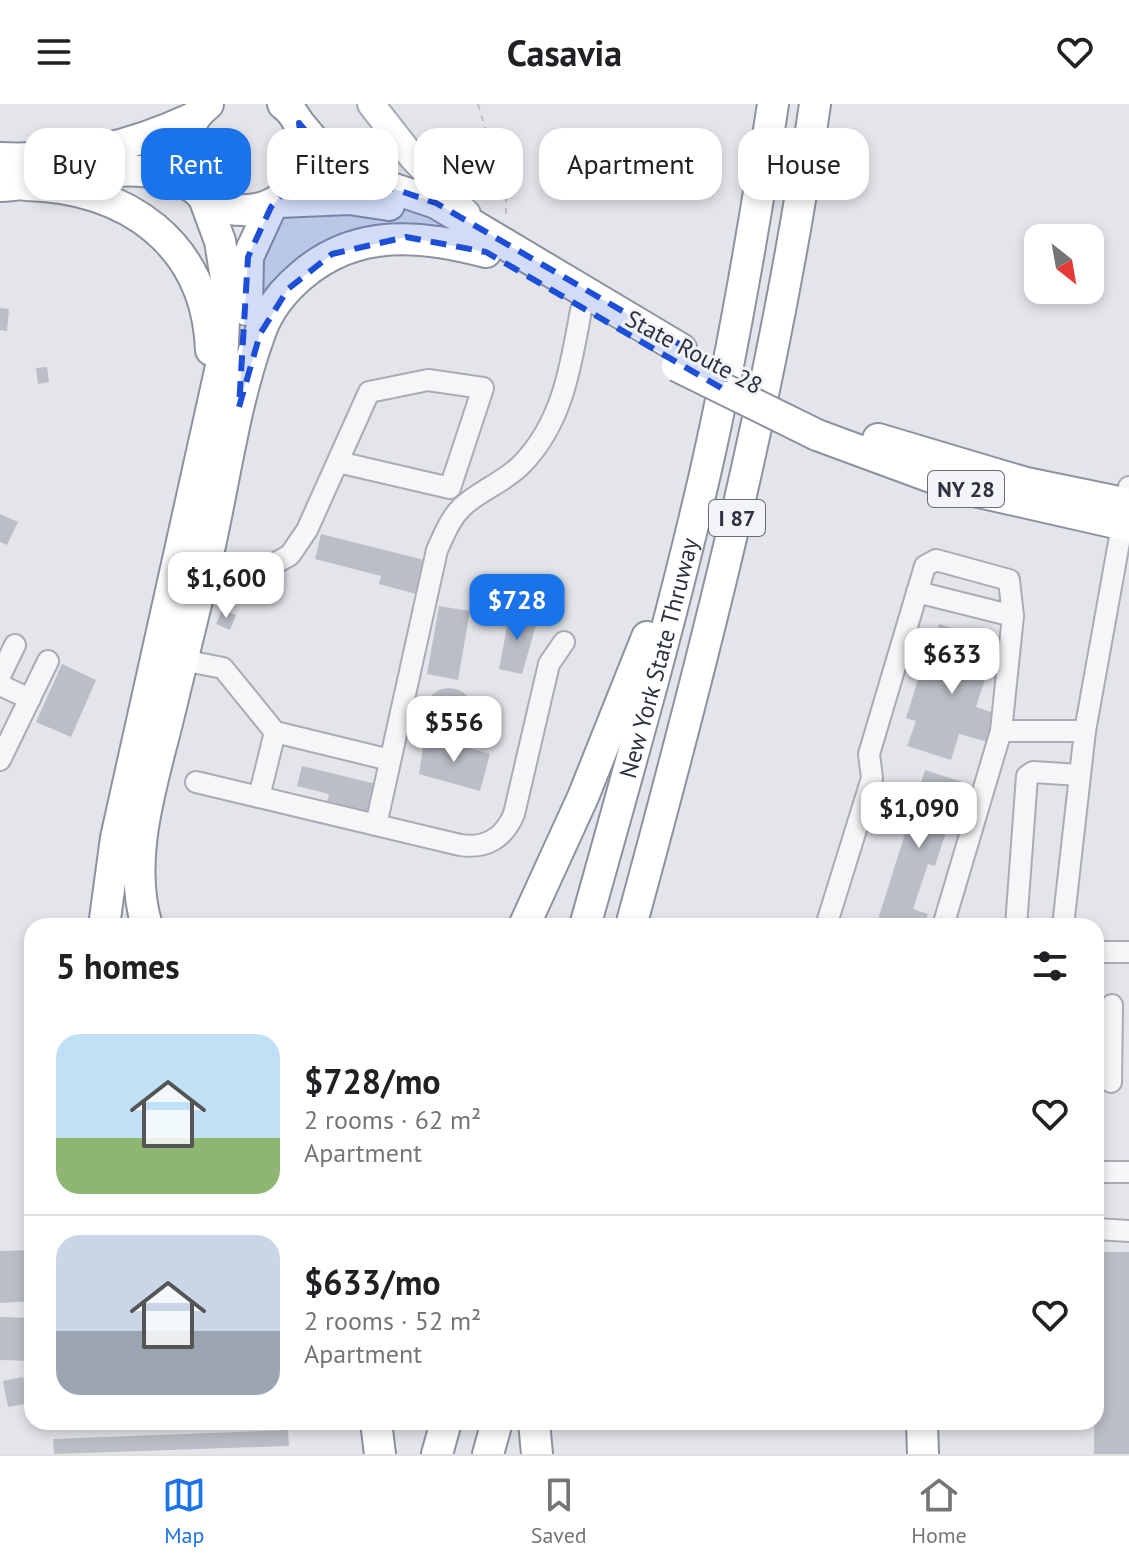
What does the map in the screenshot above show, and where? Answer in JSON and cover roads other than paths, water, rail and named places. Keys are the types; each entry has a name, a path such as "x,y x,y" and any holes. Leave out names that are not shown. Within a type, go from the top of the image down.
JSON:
{"highway":[{"name":"New York State Thruway","path":"587,918 666,633 705,473 736,320 773,104"},
{"name":"New York State Thruway","path":"633,918 692,703 746,482 788,274 815,104"},
{"path":"0,158 52,159 104,151 162,133 202,108"},
{"path":"193,128 202,108"},
{"name":"State Route 28","path":"292,111 338,170 361,180 420,196 679,358"},
{"path":"239,407 248,257 275,204 294,185 303,166 304,146 292,111"},
{"name":"State Route 28","path":"13,185 121,169 141,172"},
{"path":"13,185 72,188 108,199 153,227 186,263 200,292 211,339 204,454"},
{"name":"State Route 28","path":"213,200 236,211 275,204 349,199 385,204 487,239 581,310 928,478 1127,509"},
{"path":"105,918 112,868 222,362 227,300 220,241 202,200"},
{"path":"126,918 130,861 146,809 206,562 239,407 260,334 270,312 301,275 324,259 367,242 406,237 487,239"},
{"path":"528,918 629,686 705,473"},
{"path":"146,809 140,869 146,918"},
{"path":"111,918 112,868"},
{"path":"377,1430 380,1454"},
{"path":"437,1454 444,1430"},
{"path":"488,1454 495,1430"},
{"path":"535,1430 537,1454"},
{"path":"922,1430 923,1454"},
{"path":"932,1430 933,1454"}],"main road":[{"path":"371,104 419,164 487,239"}],"lane":[{"path":"376,825 437,550 453,518 463,507 507,478 541,443 554,419 568,376 581,310"},
{"path":"206,562 253,571 267,568 290,555 307,530 369,392 428,380 483,388 450,488"},
{"path":"338,462 450,488 463,507"},
{"path":"1064,918 1085,731 1127,509"},
{"path":"828,918 872,778 869,754 917,592 929,561 936,560 1009,580 1013,616 1001,731 945,918"},
{"path":"917,592 1013,616"},
{"path":"196,782 471,847 483,845 503,834 514,814 549,664 564,642"},
{"path":"0,676 15,645"},
{"path":"182,660 223,668 275,732 390,760"},
{"path":"0,760 48,661"},
{"path":"0,685 30,699"},
{"path":"1001,731 1085,731"},
{"path":"259,797 275,732"},
{"path":"1017,918 1027,776 1033,772 1080,775"},
{"path":"1104,952 1129,952"},
{"path":"1111,1082 1112,1005"},
{"path":"1104,1172 1129,1172"},
{"path":"1104,1229 1129,1231"}]}
